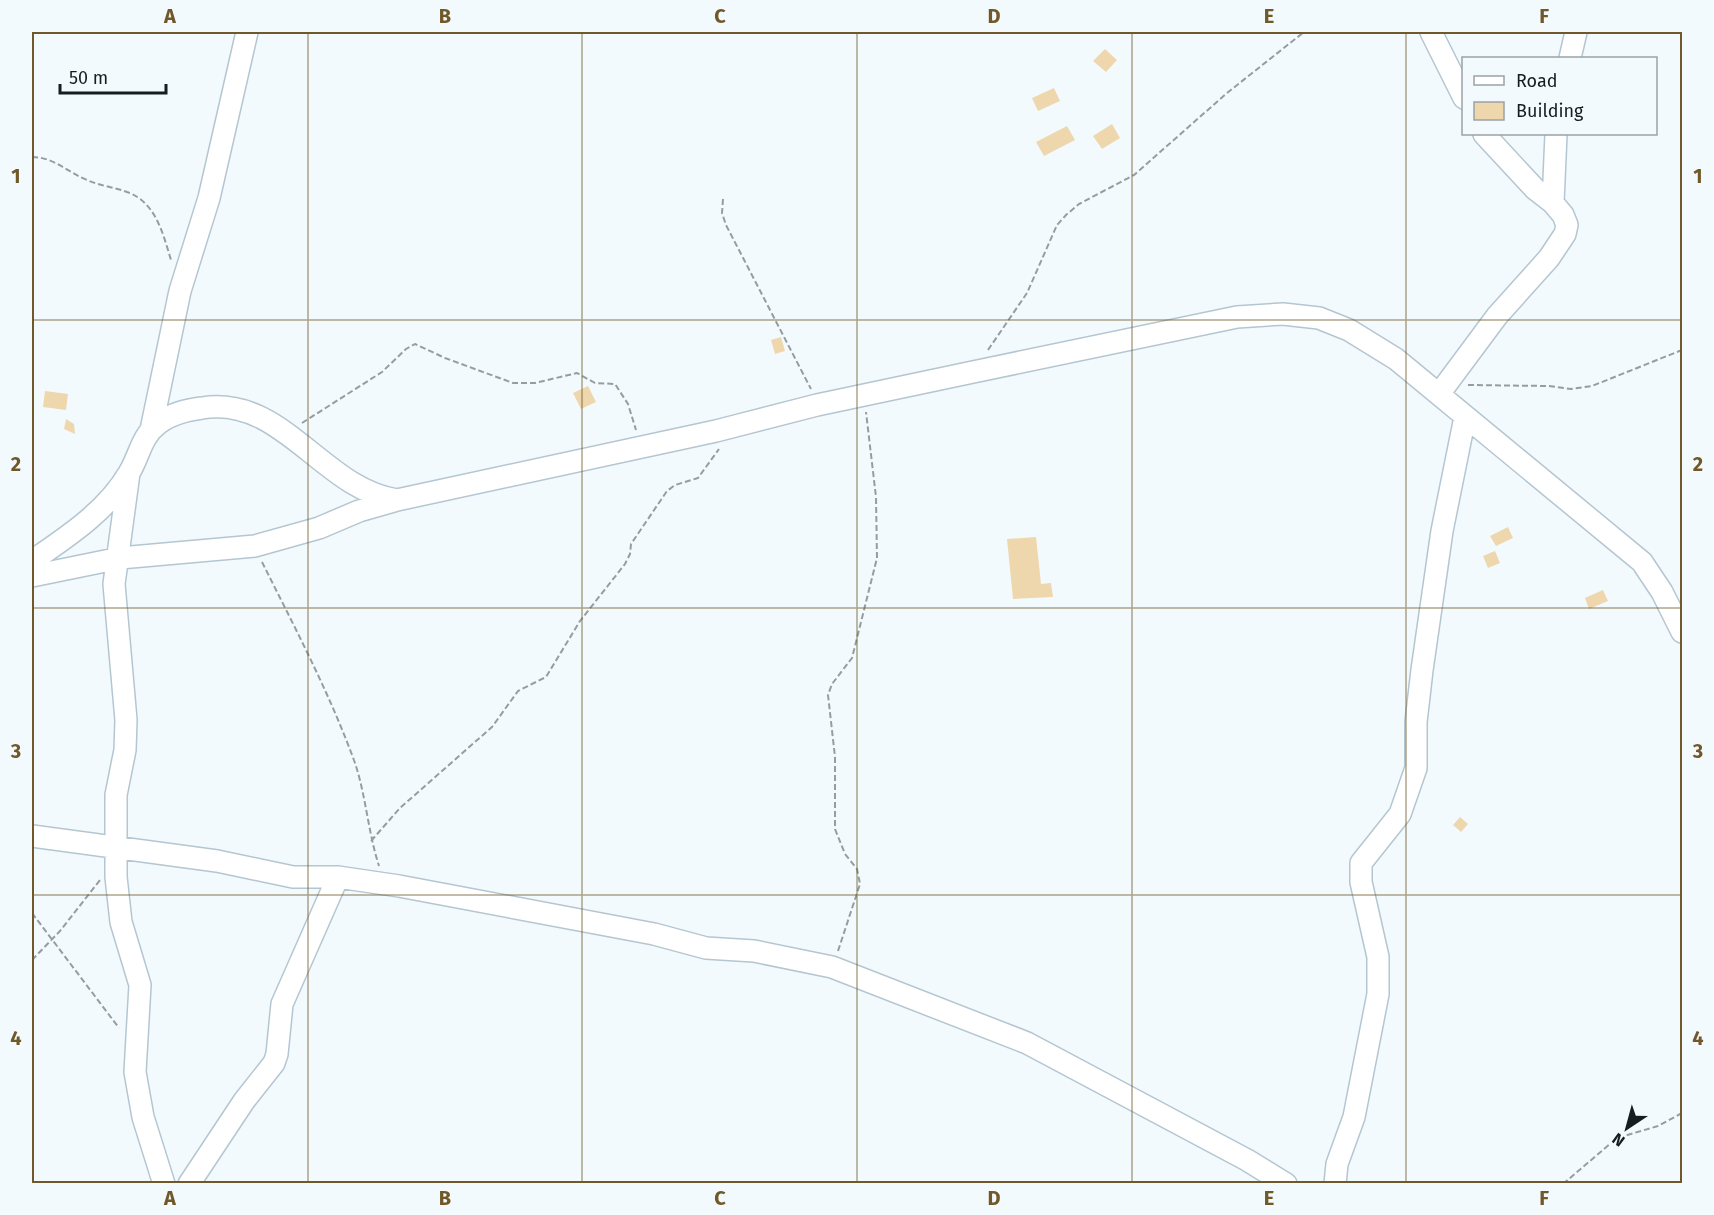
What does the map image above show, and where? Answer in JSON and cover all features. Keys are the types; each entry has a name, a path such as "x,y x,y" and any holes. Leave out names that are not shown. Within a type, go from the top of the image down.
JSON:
{"street":[{"path":"151,430 180,291 208,198 247,32"},
{"path":"1431,32 1462,94"},
{"path":"1570,57 1576,32"},
{"path":"1441,390 1497,316 1560,244 1568,225 1553,203 1535,189 1485,135"},
{"path":"1553,203 1556,135"},
{"path":"32,576 120,558 255,546 310,531 359,511 397,500 729,428 817,405 1237,317 1283,314 1319,318 1349,330 1441,390 1465,417 1642,562 1662,592 1683,632"},
{"path":"32,561 76,531 100,508 129,472 141,443 151,430 174,414 220,405 246,409 289,435 350,483 368,493 397,500"},
{"path":"1335,1184 1337,1164 1354,1117 1378,994 1378,957 1360,882 1361,863 1400,813 1416,768 1416,722 1422,670 1442,531 1465,417"},
{"path":"129,472 120,558 114,584 126,720 125,750 116,795 116,855 121,922 139,976 141,1005 135,1046 135,1072 143,1117 164,1184"},
{"path":"32,836 116,855 217,861 293,878 338,877 384,883 662,936 706,948 754,951 831,968 1027,1043 1247,1160 1286,1184"},
{"path":"189,1184 244,1101 274,1063 278,1054 278,1029 282,1004 338,877"}],"path":[{"path":"973,372 1027,293 1057,225 1066,215 1078,204 1134,175 1227,93 1304,32"},
{"path":"32,157 56,162 88,181 126,191 144,201 161,229 180,291"},
{"path":"723,199 722,213 726,225 782,329 817,405"},
{"path":"289,435 318,410 382,372 406,349 415,344 445,358 513,383 535,383 577,373 595,383 615,384 624,395 632,413 639,447"},
{"path":"1441,390 1478,384 1571,389 1592,386 1683,350"},
{"path":"831,968 860,884 857,869 845,854 835,830 835,757 828,700 832,684 855,652 876,558 876,497 866,396"},
{"path":"371,841 409,800 492,727 518,691 546,677 580,621 625,564 630,554 631,544 668,491 702,474 716,455 729,428"},
{"path":"255,546 339,720 361,785 371,841 384,883"},
{"path":"32,960 52,938 116,855"},
{"path":"32,914 103,1008 135,1046"},
{"path":"1563,1184 1617,1138 1658,1126 1683,1113"}],"building":[{"path":"1105,49 1117,60 1106,72 1093,61"},
{"path":"1054,88 1060,101 1038,111 1032,98"},
{"path":"1112,124 1120,138 1102,149 1093,136"},
{"path":"1067,126 1075,140 1044,156 1036,142"},
{"path":"781,337 785,351 775,354 771,340"},
{"path":"588,386 596,402 581,409 573,393"},
{"path":"45,391 68,394 66,410 43,407"},
{"path":"66,419 74,424 75,434 64,429"},
{"path":"1508,527 1513,538 1496,546 1490,536"},
{"path":"1036,537 1041,584 1051,583 1053,597 1013,599 1007,539"},
{"path":"1495,551 1500,563 1488,568 1483,556"},
{"path":"1603,590 1608,601 1589,609 1585,598"},
{"path":"1460,817 1468,824 1461,832 1453,825"}]}
